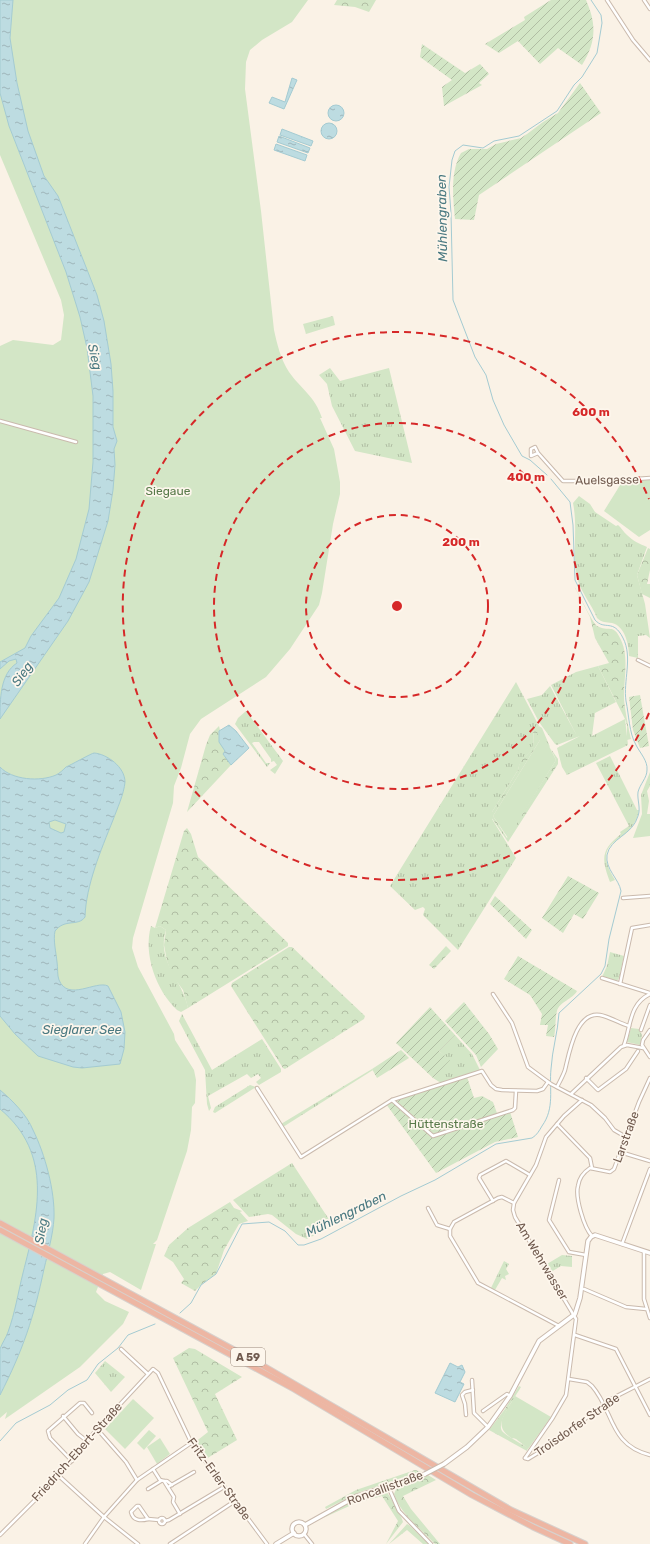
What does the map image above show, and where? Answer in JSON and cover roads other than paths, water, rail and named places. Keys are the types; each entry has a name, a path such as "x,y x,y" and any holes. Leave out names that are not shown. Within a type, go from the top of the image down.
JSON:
{"highway":[{"name":"A 59","path":"0,1223 266,1367 511,1510 585,1544"},
{"name":"A 59","path":"0,1230 294,1389 472,1495 533,1527 570,1544"}],"street":[{"path":"607,0 633,40 650,60"},
{"path":"644,0 650,9"},
{"path":"0,421 76,442"},
{"name":"Auelsgasse","path":"538,453 564,480 608,482 650,478"},
{"path":"638,660 650,666"},
{"path":"623,898 650,896"},
{"path":"620,984 632,928 650,925"},
{"path":"602,978 650,994"},
{"path":"493,994 512,1023 526,1066 552,1084 582,1100 601,1114 616,1132 626,1136"},
{"path":"570,1094 624,1045 637,1004 650,994"},
{"path":"641,1030 650,1005"},
{"path":"258,1088 301,1157 392,1100 482,1071 491,1085 496,1089 537,1091 543,1089 552,1084 564,1071 578,1028 583,1021 591,1016 599,1015 629,1026"},
{"path":"650,1030 643,1040 643,1048 650,1057"},
{"path":"624,1045 643,1048"},
{"path":"586,1078 598,1090 626,1069 638,1051"},
{"name":"Larstraße","path":"592,1168 610,1172 612,1171 650,1078"},
{"path":"392,1100 433,1136 512,1111 515,1108 516,1091"},
{"path":"559,1327 478,1283 450,1236 450,1229 457,1221 493,1200 502,1197 514,1203 536,1164 546,1137 556,1124 582,1100"},
{"path":"556,1124 590,1158 592,1168 584,1174 577,1189 585,1228 592,1236 650,1253"},
{"path":"620,1152 650,1161"},
{"path":"493,1200 479,1178 480,1175 506,1161 530,1175"},
{"path":"622,1244 650,1169"},
{"path":"559,1180 549,1220 569,1252 586,1255"},
{"name":"Am Wehrwasser","path":"514,1203 513,1210 515,1217 575,1314"},
{"path":"428,1208 438,1225 450,1229"},
{"path":"592,1236 588,1241 580,1298 575,1314 575,1335 569,1379 587,1382 592,1386 622,1438 632,1447 650,1454"},
{"path":"644,1252 644,1295 646,1309 650,1318"},
{"path":"584,1289 628,1308 646,1309"},
{"name":"Roncallistraße","path":"305,1525 348,1500 425,1474 444,1464 468,1447 488,1427 510,1396 536,1346 542,1338 575,1314"},
{"path":"575,1335 615,1348 650,1415"},
{"path":"121,1349 148,1374"},
{"name":"Friedrich-Ebert-Straße","path":"0,1535 59,1476 97,1429 153,1369"},
{"name":"Fritz-Erler-Straße","path":"153,1369 158,1373 191,1443 267,1544"},
{"name":"Troisdorfer Straße","path":"569,1379 563,1402 525,1458 528,1459 551,1445 602,1405 650,1379"},
{"path":"472,1380 474,1413 488,1427"},
{"path":"466,1416 466,1404 462,1395 465,1392 473,1390"},
{"path":"483,1411 506,1394 510,1396"},
{"path":"72,1461 64,1455 47,1433 63,1416 81,1403 92,1413"},
{"path":"63,1416 87,1442"},
{"path":"97,1429 126,1462 137,1480"},
{"path":"85,1544 104,1517 137,1480 191,1443"},
{"path":"153,1469 168,1487 174,1497 173,1502 180,1514"},
{"path":"168,1487 194,1472"},
{"path":"59,1476 104,1517 138,1544"},
{"path":"148,1489 163,1481 167,1481 172,1485"},
{"path":"388,1486 399,1511 431,1544"},
{"path":"148,1519 140,1506 135,1507 131,1512 136,1519 159,1520 162,1518 165,1521 180,1514 224,1487"},
{"path":"170,1544 235,1501"},
{"path":"294,1533 292,1527 296,1523 301,1522 305,1525 306,1530 304,1534"},
{"path":"276,1544 294,1533 299,1535 304,1534"},
{"path":"304,1534 312,1544"}],"water":[{"name":"Sieg","path":"0,0 13,0 10,38 17,83 28,131 44,176 58,196 97,295 104,321 111,364 113,427 117,441 114,449 115,465 113,490 108,521 89,582 68,621 0,719 0,703 4,680 11,668 17,663 16,659 9,661 0,669 0,662 25,648 31,636 59,598 76,559 89,509 93,462 93,396 87,348 80,317 66,272 9,126 0,93"},
{"path":"292,78 297,80 284,109 269,103 272,97 285,102"},
{"path":"336,105 343,110 344,113 339,120 336,121 329,116 328,113 333,106"},
{"path":"329,123 336,128 337,131 332,138 329,139 322,134 321,131 326,124"},
{"path":"282,129 313,141 311,146 280,135"},
{"path":"279,136 310,148 308,153 277,142"},
{"path":"276,144 307,155 305,161 274,150"},
{"path":"229,725 236,731 249,748 231,765 223,754 225,751 219,742 219,731"},
{"name":"Sieglarer See","path":"94,753 110,759 119,766 124,776 124,787 91,880 85,917 79,922 67,923 59,927 55,931 54,942 58,976 63,986 75,990 103,985 108,986 121,1012 125,1032 124,1049 120,1064 82,1068 73,1067 38,1056 15,1034 0,1016 0,767 12,775 19,777 42,779 56,775 66,767","holes":["55,820 66,824 64,832 61,833 50,828 49,822"]},
{"name":"Sieg","path":"0,1090 23,1113 37,1140 45,1161 51,1185 54,1218 53,1231 32,1318 15,1363 0,1395 0,1349 13,1318 29,1251 37,1207 37,1186 35,1165 28,1145 17,1127 0,1109"},
{"path":"450,1363 458,1367 462,1365 465,1372 460,1382 464,1384 455,1402 435,1393"}],"waterway":[{"name":"Mühlengraben","path":"547,475 530,460 522,456 504,425 493,400 486,375 475,357 453,300 449,187 452,160 455,151 463,145 483,148 494,141 519,136 557,111 574,85 582,77 597,53 602,23 601,15 591,0"},
{"name":"Mühlengraben","path":"180,1313 191,1303 201,1285 216,1274 242,1224 269,1222 285,1231 298,1245 304,1245 321,1239 401,1196 435,1180 496,1144 532,1138 538,1133 546,1119 549,1112 551,1098 552,1062 559,1013 601,974 605,966 609,939 621,891 618,882 608,865 607,855 612,844 631,828 638,816 638,792 646,776 647,770 645,760 632,735 626,701 625,693 628,661 626,645 616,628 602,625 595,620 575,580 573,525 570,502 551,479"},
{"name":"Mühlengraben","path":"0,1441 16,1423 50,1405 68,1390 87,1380 98,1364 118,1348 128,1335 155,1324"}],"park label":[{"name":"Siegaue","path":"168,491"},
{"name":"Hüttenstraße","path":"446,1124"}]}
